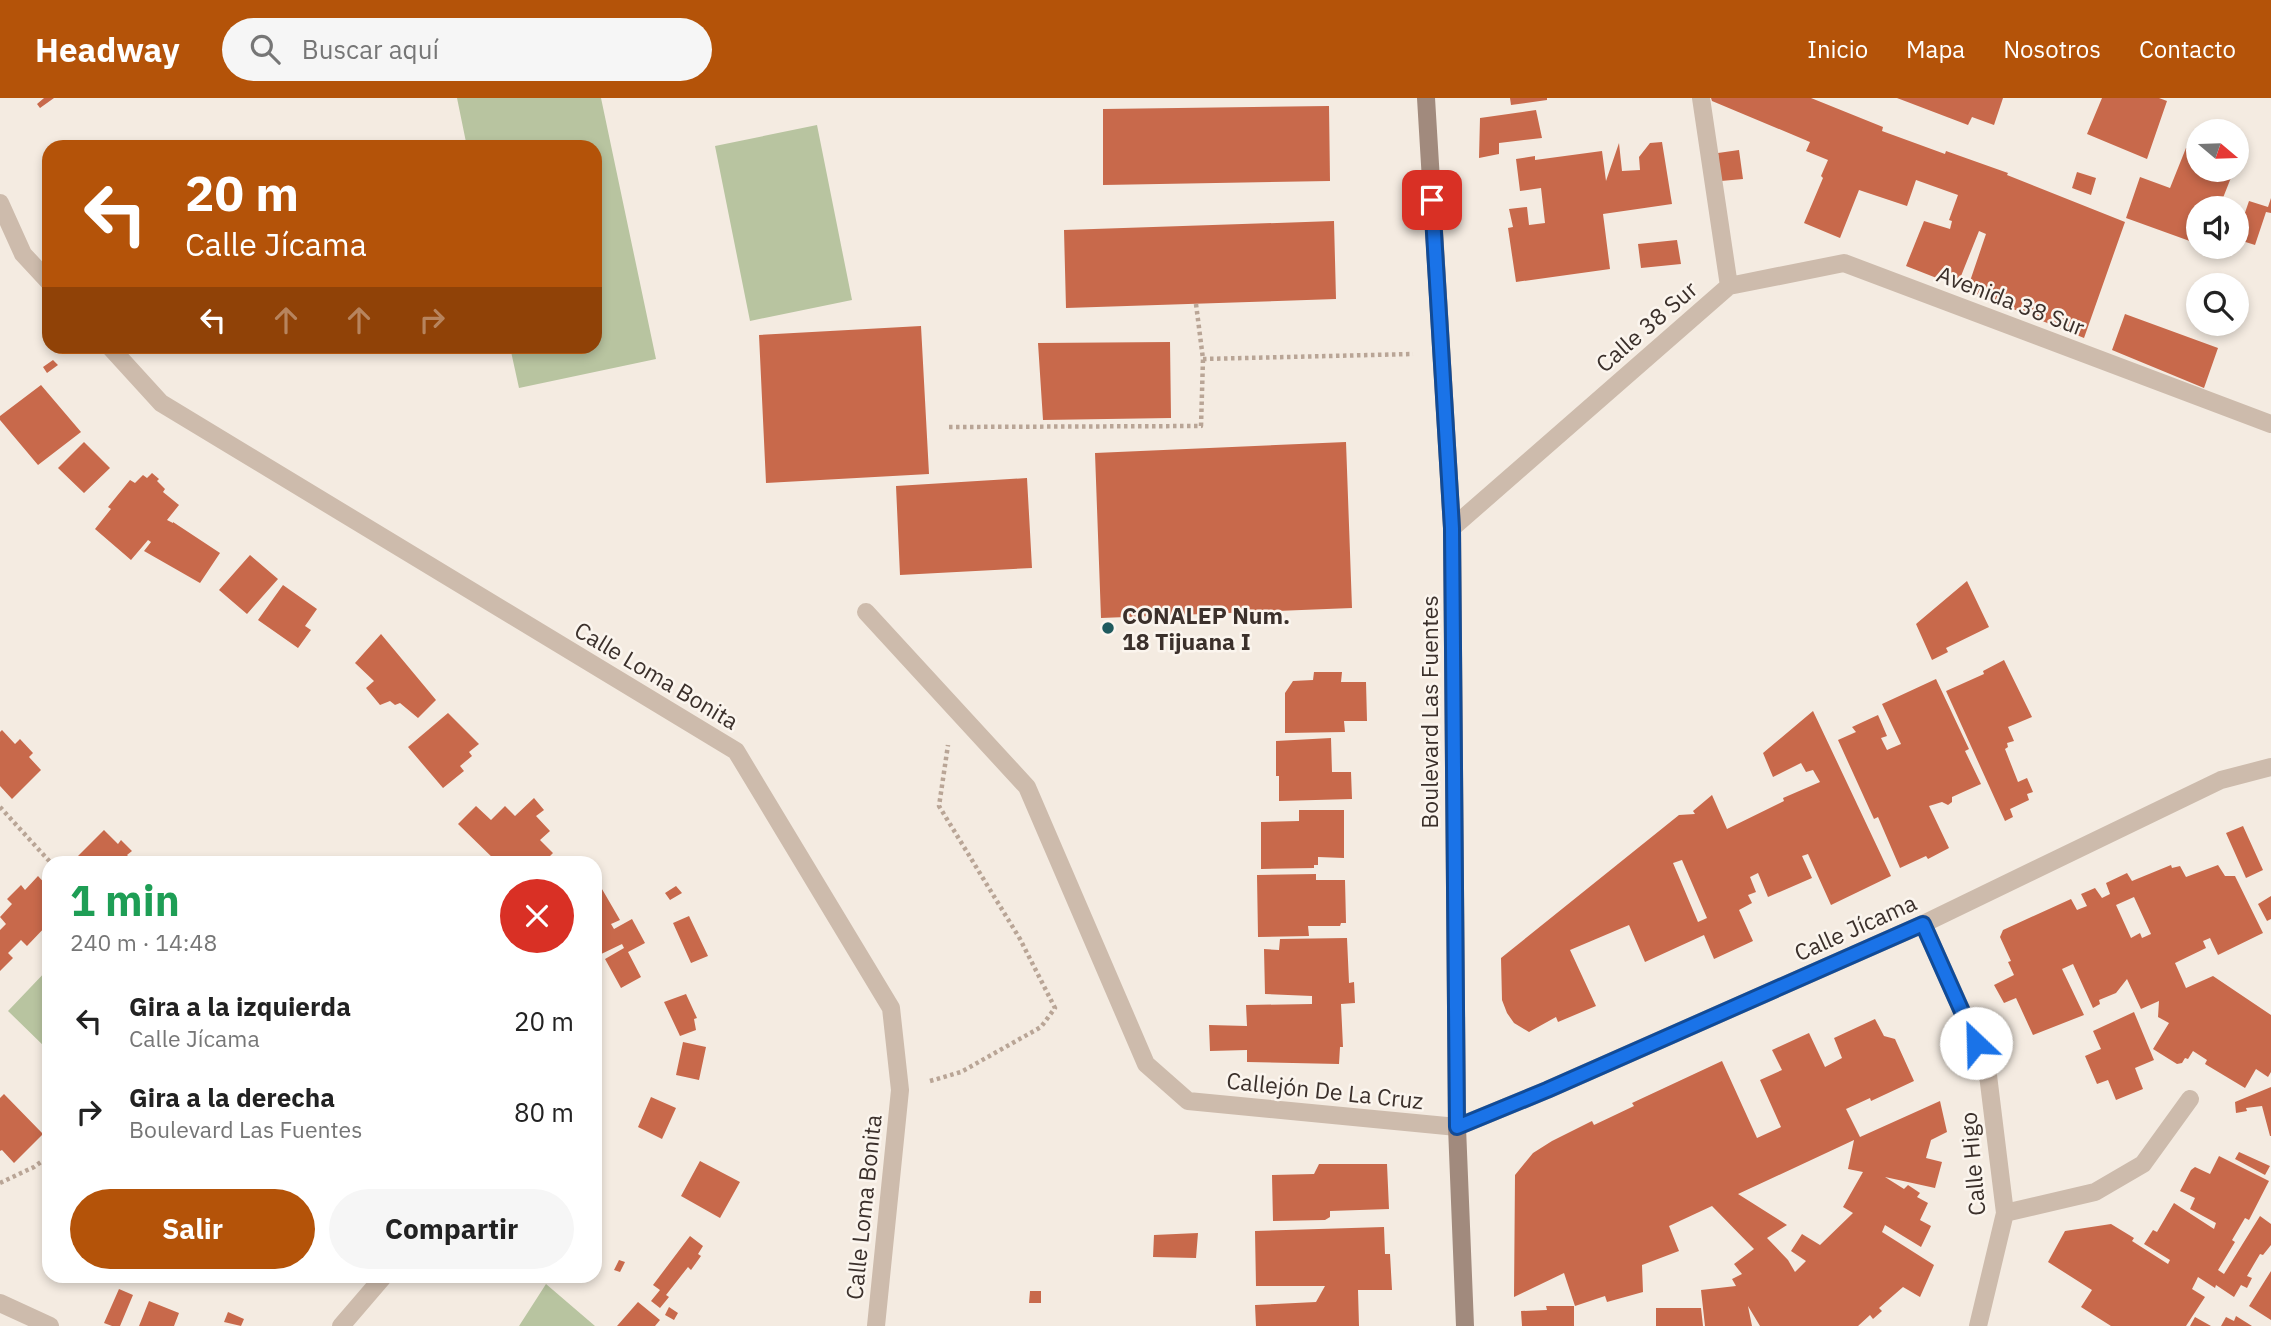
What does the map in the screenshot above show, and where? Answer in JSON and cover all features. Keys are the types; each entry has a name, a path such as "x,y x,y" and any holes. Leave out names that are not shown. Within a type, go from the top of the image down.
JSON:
{"street":[{"name":"Boulevard Las Fuentes","path":"1426,98 1452,528 1457,1127 1465,1326"},
{"name":"Calle 38 Sur","path":"1452,528 1729,286 1701,98"},
{"path":"0,203 23,254 42,274"},
{"name":"Avenida 38 Sur","path":"1729,286 1844,263 2271,424"},
{"name":"Calle Loma Bonita","path":"116,354 162,403 736,751 891,1008 900,1090 876,1326"},
{"path":"866,612 953,706"},
{"name":"Callejón De La Cruz","path":"953,706 1027,787 1146,1064 1188,1101 1457,1127"},
{"name":"Calle Jícama","path":"1457,1127 1923,924 2221,780 2271,767"},
{"name":"Calle Higo","path":"1923,924 1987,1067 2005,1213 1978,1326"},
{"path":"2005,1213 2095,1192 2143,1164 2190,1099"},
{"path":"341,1326 378,1283"},
{"path":"0,1303 50,1326"}],"path":[{"path":"949,427 1201,426 1203,359 1196,304"},
{"path":"1203,359 1442,353"},
{"path":"900,1090 961,1072 1041,1027 1055,1008 1020,939 939,806 953,706"},
{"path":"0,807 45,856"},
{"path":"0,1183 42,1161"}],"green space":[{"path":"457,98 601,98 656,359 519,388 512,354 602,354 602,140 466,140"},
{"path":"817,125 852,300 750,321 715,146"},
{"path":"42,975 42,1044 8,1011"},
{"path":"546,1284 595,1326 519,1326"}],"building":[{"path":"44,98 54,98 40,108 37,104"},
{"path":"1510,98 1547,98 1547,100 1511,105"},
{"path":"1711,98 1811,98 1883,127 1882,131 2008,173 2007,175 2125,222 2084,338 1967,290 1986,234 1979,231 1957,286 1906,266 1924,221 1950,229 1952,221 1949,220 1958,195 1916,180 1907,206 1859,190 1840,238 1804,223 1828,160 1806,151 1810,142 1712,101"},
{"path":"1897,98 2003,98 1994,125 1972,117 1968,125"},
{"path":"2102,98 2159,98 2167,101 2147,159 2087,134"},
{"path":"1329,106 1330,181 1103,185 1103,109"},
{"path":"1536,110 1542,138 1499,143 1499,154 1479,158 1480,118"},
{"path":"1662,142 1672,204 1603,214 1610,269 1516,282 1508,228 1513,227 1509,209 1527,207 1529,225 1545,223 1541,188 1520,191 1516,159 1535,156 1535,160 1602,151 1606,181 1619,143 1622,171 1640,170 1639,157 1650,143"},
{"path":"2186,148 2186,182 2229,182 2224,196 2186,196 2186,240 2126,218 2140,177 2170,188"},
{"path":"1739,150 1743,179 1721,181 1718,153"},
{"path":"2077,172 2096,178 2091,195 2072,188"},
{"path":"2271,198 2271,213 2266,212 2255,245 2249,243 2249,201 2268,207"},
{"path":"1334,221 1336,299 1066,308 1064,230"},
{"path":"1677,240 1681,264 1641,268 1638,244"},
{"path":"2125,314 2218,348 2204,388 2112,350"},
{"path":"921,326 929,474 766,483 759,335"},
{"path":"1170,342 1171,418 1043,420 1038,343"},
{"path":"53,360 58,365 47,373 43,367"},
{"path":"41,385 81,432 38,465 0,420 0,416"},
{"path":"84,442 110,468 84,493 58,468"},
{"path":"1346,442 1352,608 1101,618 1095,453"},
{"path":"152,473 165,489 163,492 179,505 167,520 220,553 200,583 144,551 151,542 148,540 131,560 95,529 111,509 108,507 130,480 135,483 143,475 147,478"},
{"path":"1027,478 1032,568 900,575 896,486"},
{"path":"250,555 278,579 247,614 219,590"},
{"path":"1967,581 1989,627 1946,648 1948,652 1932,660 1916,624"},
{"path":"283,585 317,609 305,626 311,630 298,648 258,620"},
{"path":"381,634 436,700 418,718 400,703 395,705 390,701 380,705 366,688 374,681 355,663"},
{"path":"2004,660 2032,717 2008,727 2014,741 2007,743 2008,747 2005,749 2018,782 2027,778 2033,792 2027,794 2029,800 2010,809 2013,817 2005,821 1946,691 1984,674 1983,671"},
{"path":"1314,672 1342,672 1341,682 1366,682 1367,721 1344,721 1345,732 1285,733 1285,693 1293,681 1313,680"},
{"path":"1936,679 1969,749 1965,751 1981,784 1952,797 1952,802 1948,805 1942,802 1929,806 1949,848 1928,859 1926,856 1900,868 1878,817 1874,819 1838,740 1856,732 1852,727 1878,715 1887,736 1881,738 1887,750 1901,744 1882,704"},
{"path":"1813,711 1891,876 1831,905 1808,854 1802,856 1812,878 1768,897 1758,873 1750,877 1756,892 1748,895 1752,903 1739,910 1753,941 1714,959 1704,935 1645,962 1629,925 1570,950 1596,1006 1558,1022 1556,1017 1529,1032 1514,1023 1502,1000 1501,958 1679,815 1695,814 1693,811 1712,795 1727,829 1784,801 1783,798 1820,782 1813,770 1806,772 1801,763 1773,777 1763,753","holes":["1682,860 1707,918 1698,922 1673,863"]},
{"path":"448,713 479,744 469,752 472,756 460,766 464,771 443,788 408,747"},
{"path":"2,730 15,744 20,739 33,753 29,757 41,770 12,799 0,786"},
{"path":"1331,738 1332,772 1351,772 1352,799 1279,801 1276,741"},
{"path":"534,798 544,810 536,816 550,831 540,840 553,853 550,856 491,856 458,824 476,806 491,820 505,806 515,816"},
{"path":"1299,810 1344,810 1344,858 1318,857 1318,865 1314,865 1314,868 1261,869 1261,822 1299,821"},
{"path":"2243,826 2263,870 2246,878 2226,833"},
{"path":"104,830 118,844 121,840 132,851 128,856 78,856"},
{"path":"2171,865 2172,868 2180,866 2186,877 2218,865 2225,876 2235,876 2263,933 2218,955 2210,938 2203,941 2206,948 2175,963 2186,988 2213,976 2271,1015 2271,1072 2268,1077 2256,1069 2245,1088 2205,1064 2207,1060 2193,1051 2188,1059 2185,1058 2182,1063 2177,1064 2153,1049 2169,1023 2158,1017 2159,1001 2141,1009 2127,979 2116,993 2099,1000 2100,1004 2093,1008 2073,964 2062,969 2084,1015 2033,1035 2016,998 2004,1003 1994,985 2014,975 2000,937 2003,930 2071,899 2077,910 2087,906 2081,894 2095,888 2102,898 2110,894 2106,883 2127,873 2132,881","holes":["2134,897 2151,934 2142,938 2140,933 2131,938 2116,905"]},
{"path":"1316,874 1316,880 1345,880 1346,923 1341,923 1340,926 1308,926 1309,936 1258,937 1257,875"},
{"path":"38,876 42,880 42,930 27,946 21,940 8,953 13,958 0,971 0,930 6,924 0,917 12,904 7,899 21,885 25,890"},
{"path":"676,886 682,893 670,900 665,893"},
{"path":"602,889 620,920 611,924 614,929 632,919 645,943 628,952 641,977 621,988 605,959 624,948 622,944 602,954"},
{"path":"2271,896 2271,919 2267,921 2258,904"},
{"path":"689,916 708,956 691,963 673,923"},
{"path":"1347,938 1349,983 1354,982 1355,1003 1341,1004 1343,1047 1340,1047 1339,1064 1247,1062 1247,1050 1210,1051 1209,1025 1247,1026 1246,1005 1312,1004 1312,996 1265,994 1264,949 1279,950 1280,939"},
{"path":"686,994 697,1018 694,1019 696,1030 680,1036 664,1002"},
{"path":"2134,1012 2154,1060 2135,1068 2143,1089 2116,1100 2108,1080 2097,1084 2085,1056 2101,1049 2093,1031"},
{"path":"1875,1019 1884,1036 1895,1039 1914,1081 1871,1101 1870,1098 1846,1109 1860,1137 1940,1101 1947,1132 1931,1140 1926,1158 1942,1162 1935,1188 1885,1177 1904,1189 1908,1185 1920,1193 1917,1197 1928,1203 1920,1220 1931,1226 1921,1247 1885,1225 1882,1232 1934,1265 1920,1297 1903,1287 1879,1308 1882,1311 1873,1319 1870,1315 1858,1326 1760,1326 1748,1306 1752,1326 1705,1326 1701,1290 1736,1286 1732,1279 1742,1274 1734,1264 1754,1249 1712,1206 1669,1226 1679,1251 1642,1265 1643,1292 1607,1302 1605,1296 1575,1306 1564,1273 1514,1297 1515,1175 1533,1153 1592,1121 1594,1125 1634,1106 1632,1103 1722,1061 1757,1138 1781,1127 1760,1080 1782,1070 1772,1050 1809,1033 1825,1067 1842,1058 1834,1038","holes":["1854,1140 1848,1169 1863,1172 1843,1207 1853,1213 1820,1245 1802,1234 1791,1251 1806,1261 1795,1272 1788,1260 1767,1238 1787,1225 1738,1194"]},
{"path":"683,1042 706,1047 699,1080 676,1075"},
{"path":"2271,1087 2270,1136 2262,1106 2246,1108 2247,1111 2236,1113 2235,1102"},
{"path":"4,1094 42,1133 14,1163 0,1151 0,1098"},
{"path":"651,1097 676,1108 662,1139 638,1127"},
{"path":"2239,1152 2270,1166 2265,1175 2235,1159"},
{"path":"2219,1156 2269,1181 2249,1220 2245,1218 2232,1240 2235,1242 2218,1270 2224,1274 2260,1216 2271,1224 2271,1245 2263,1255 2260,1254 2247,1276 2252,1278 2247,1288 2241,1285 2234,1297 2198,1277 2192,1289 2205,1297 2186,1326 2111,1326 2081,1307 2092,1290 2048,1262 2065,1231 2111,1224 2168,1264 2170,1260 2144,1244 2153,1230 2157,1232 2174,1203 2214,1229 2216,1223 2190,1209 2195,1198 2180,1191 2191,1170 2195,1167 2210,1174"},
{"path":"700,1161 740,1182 720,1218 681,1196"},
{"path":"1319,1164 1387,1164 1389,1209 1330,1211 1330,1217 1325,1220 1273,1221 1272,1175 1314,1174"},
{"path":"1384,1227 1385,1254 1390,1254 1392,1290 1358,1290 1359,1326 1256,1326 1255,1305 1316,1302 1325,1286 1256,1286 1255,1231"},
{"path":"1198,1233 1196,1258 1153,1257 1154,1235"},
{"path":"690,1236 703,1246 698,1254 701,1256 691,1270 688,1267 666,1295 669,1297 660,1308 651,1301 660,1290 653,1285"},
{"path":"619,1260 625,1262 620,1272 614,1270"},
{"path":"2271,1271 2271,1320 2249,1306"},
{"path":"119,1289 133,1295 120,1326 112,1326 104,1323"},
{"path":"1030,1291 1041,1291 1041,1303 1029,1303"},
{"path":"149,1301 179,1313 174,1326 139,1326"},
{"path":"638,1302 660,1320 655,1326 617,1326"},
{"path":"1546,1306 1574,1306 1574,1326 1522,1326 1521,1311 1547,1310"},
{"path":"669,1307 678,1313 674,1320 665,1315"},
{"path":"1656,1308 1701,1308 1703,1326 1656,1326"},
{"path":"228,1312 244,1319 241,1326 224,1322"},
{"path":"2236,1316 2252,1326 2221,1326 2226,1317 2234,1321"},
{"path":"2195,1317 2211,1326 2190,1326"}],"place":[{"name":"CONALEP Num. 18 Tijuana I","path":"1108,628"}],"route":[{"path":"1432,200 1452,528 1457,1127 1923,924 1976,1043"}]}
